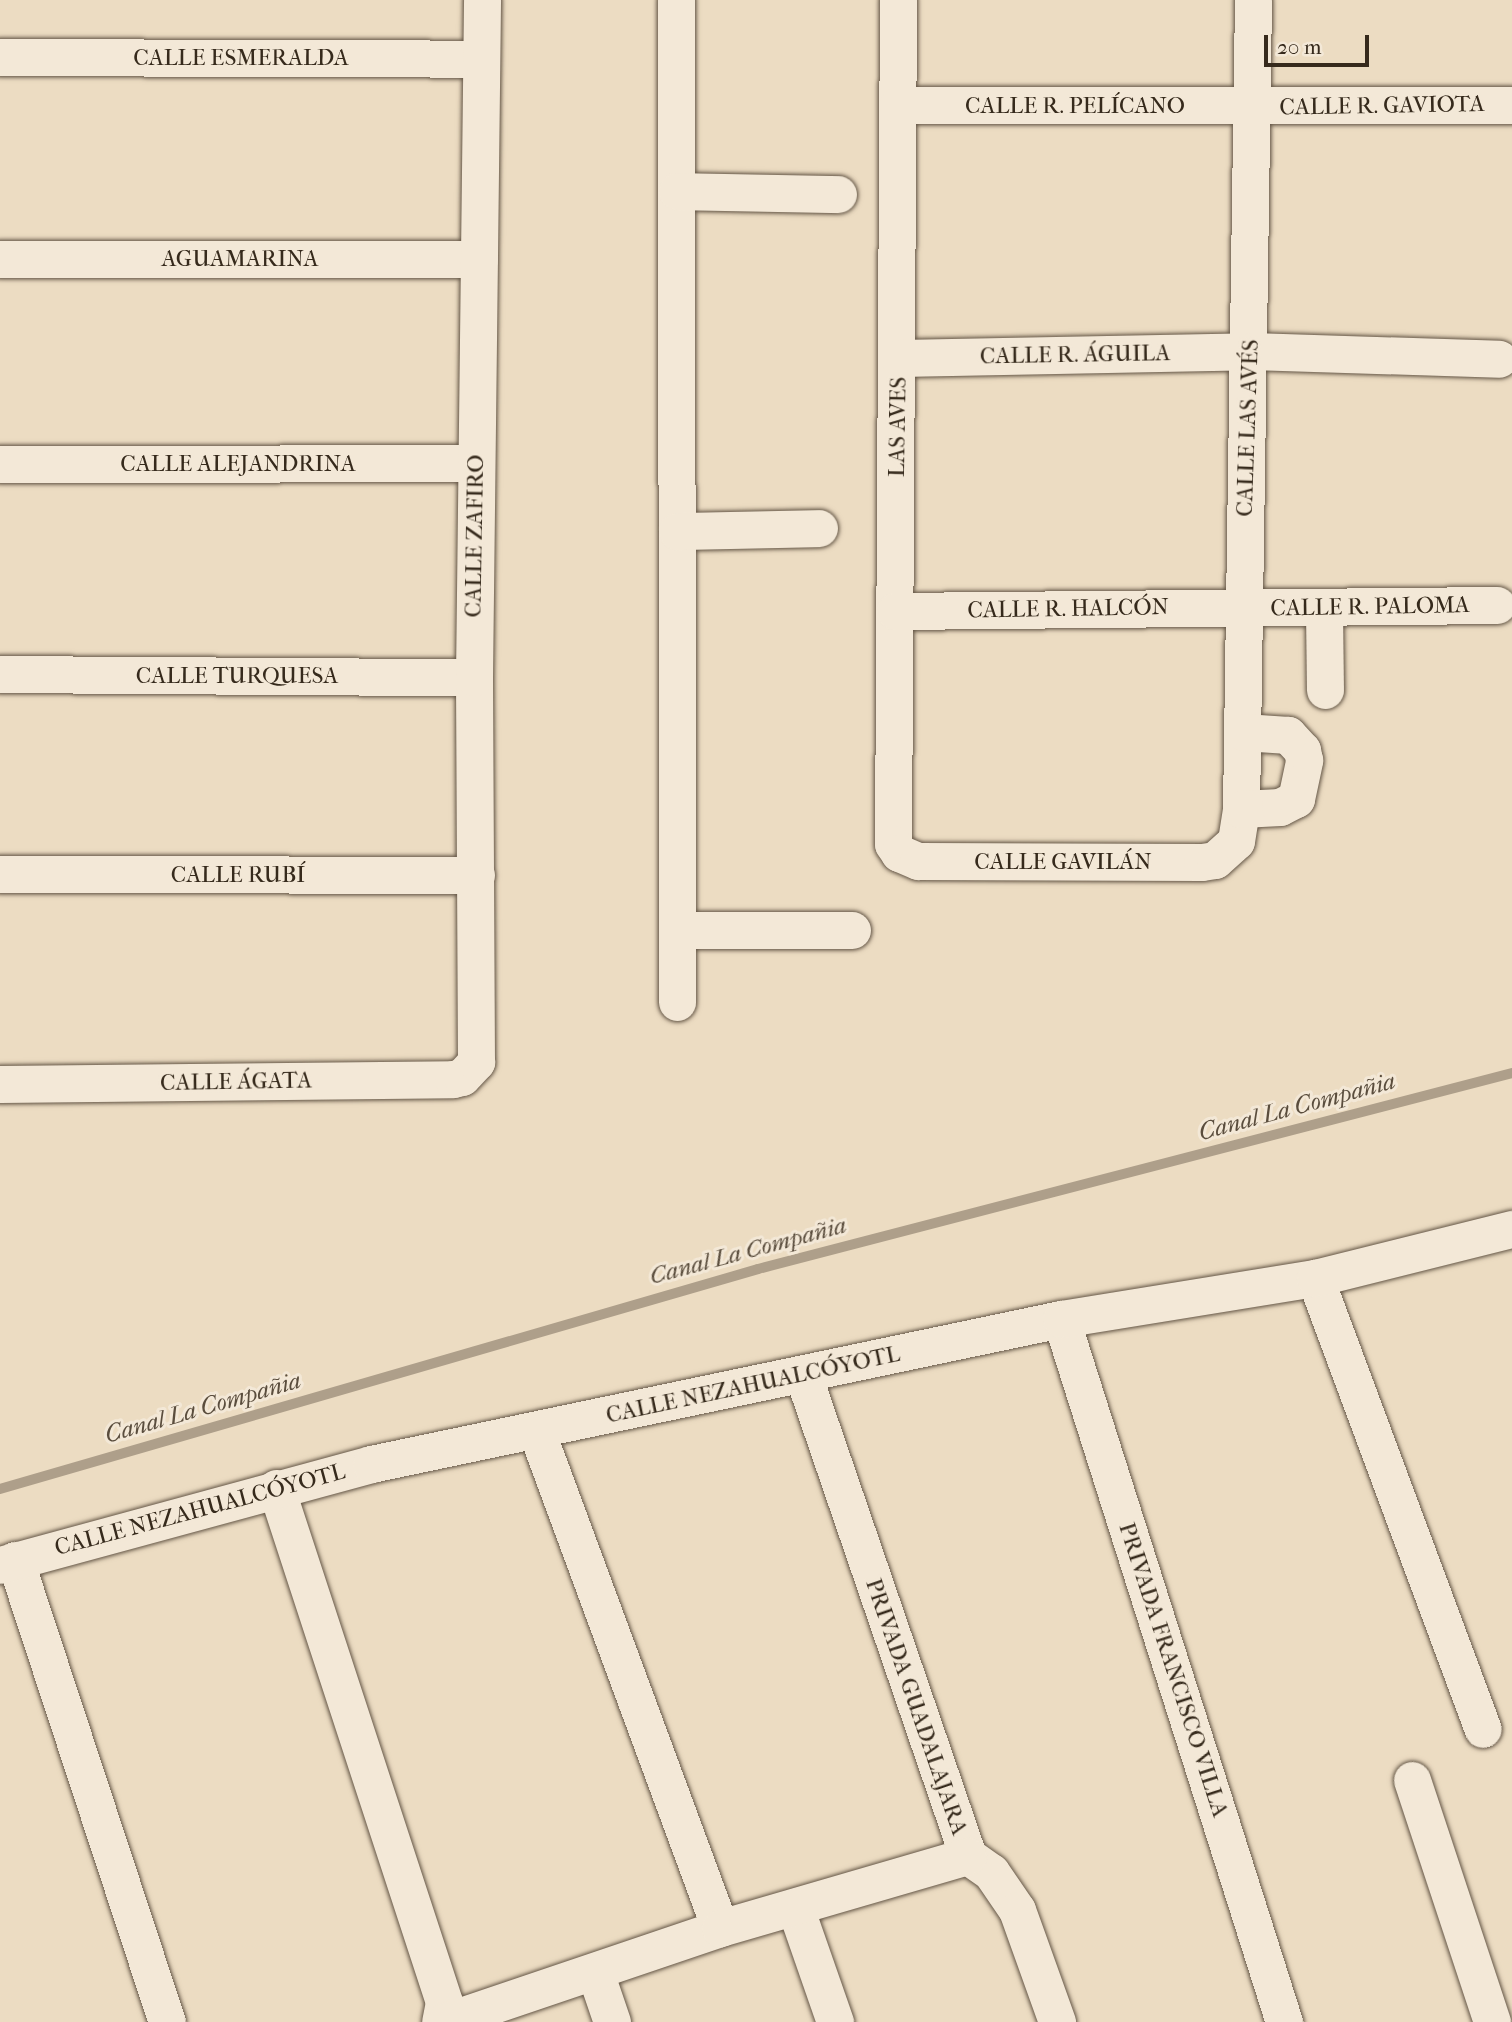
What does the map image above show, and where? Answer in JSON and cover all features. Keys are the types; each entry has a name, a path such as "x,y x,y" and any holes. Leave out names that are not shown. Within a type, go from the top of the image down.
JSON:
{"street":[{"name":"CALLE ZAFIRO","path":"470,1070 477,1052 474,677 482,0"},
{"path":"676,0 677,1002"},
{"name":"LAS AVES","path":"898,0 899,358 892,833 899,853"},
{"name":"CALLE LAS AVÉS","path":"1228,852 1236,841 1241,809 1242,607 1251,351 1253,0"},
{"name":"CALLE ESMERALDA","path":"0,57 481,59"},
{"name":"CALLE R. PELÍCANO","path":"898,105 1252,107"},
{"name":"CALLE R. GAVIOTA","path":"1252,107 1512,105"},
{"path":"677,191 838,194"},
{"name":"AGUAMARINA","path":"0,260 479,259"},
{"name":"CALLE R. ÁGUILA","path":"899,358 1251,351 1499,359"},
{"name":"CALLE ALEJANDRINA","path":"0,464 476,463"},
{"path":"677,531 819,528"},
{"name":"CALLE R. PALOMA","path":"1242,607 1324,610 1497,605"},
{"name":"CALLE R. HALCÓN","path":"894,611 1242,607"},
{"path":"1324,610 1325,690"},
{"name":"CALLE TURQUESA","path":"0,674 474,677"},
{"path":"1241,809 1280,807 1296,799 1304,760 1302,750 1288,735 1243,732"},
{"name":"CALLE GAVILÁN","path":"899,853 918,861 1202,862 1228,852"},
{"name":"CALLE RUBÍ","path":"0,874 476,875"},
{"path":"677,930 852,930"},
{"name":"CALLE ÁGATA","path":"0,1084 437,1080 462,1077 470,1070"},
{"name":"CALLE NEZAHUALCÓYOTL","path":"8,1562 276,1488 536,1430 1061,1319 1315,1278 1512,1229"},
{"path":"1315,1278 1483,1729"},
{"name":"PRIVADA FRANCISCO VILLA","path":"1061,1319 1284,2022"},
{"name":"PRIVADA GUADALAJARA","path":"803,1375 968,1856 991,1872 1017,1910 1057,2022"},
{"path":"536,1430 720,1928"},
{"path":"276,1488 444,2001 442,2022 720,1928 968,1856"},
{"path":"8,1562 167,2022"},
{"path":"1412,1780 1492,2022"},
{"path":"795,1907 835,2022"},
{"path":"595,1972 612,2022"}],"waterway":[{"name":"Canal La Compañia","path":"0,1489 758,1269 1512,1073"}]}
